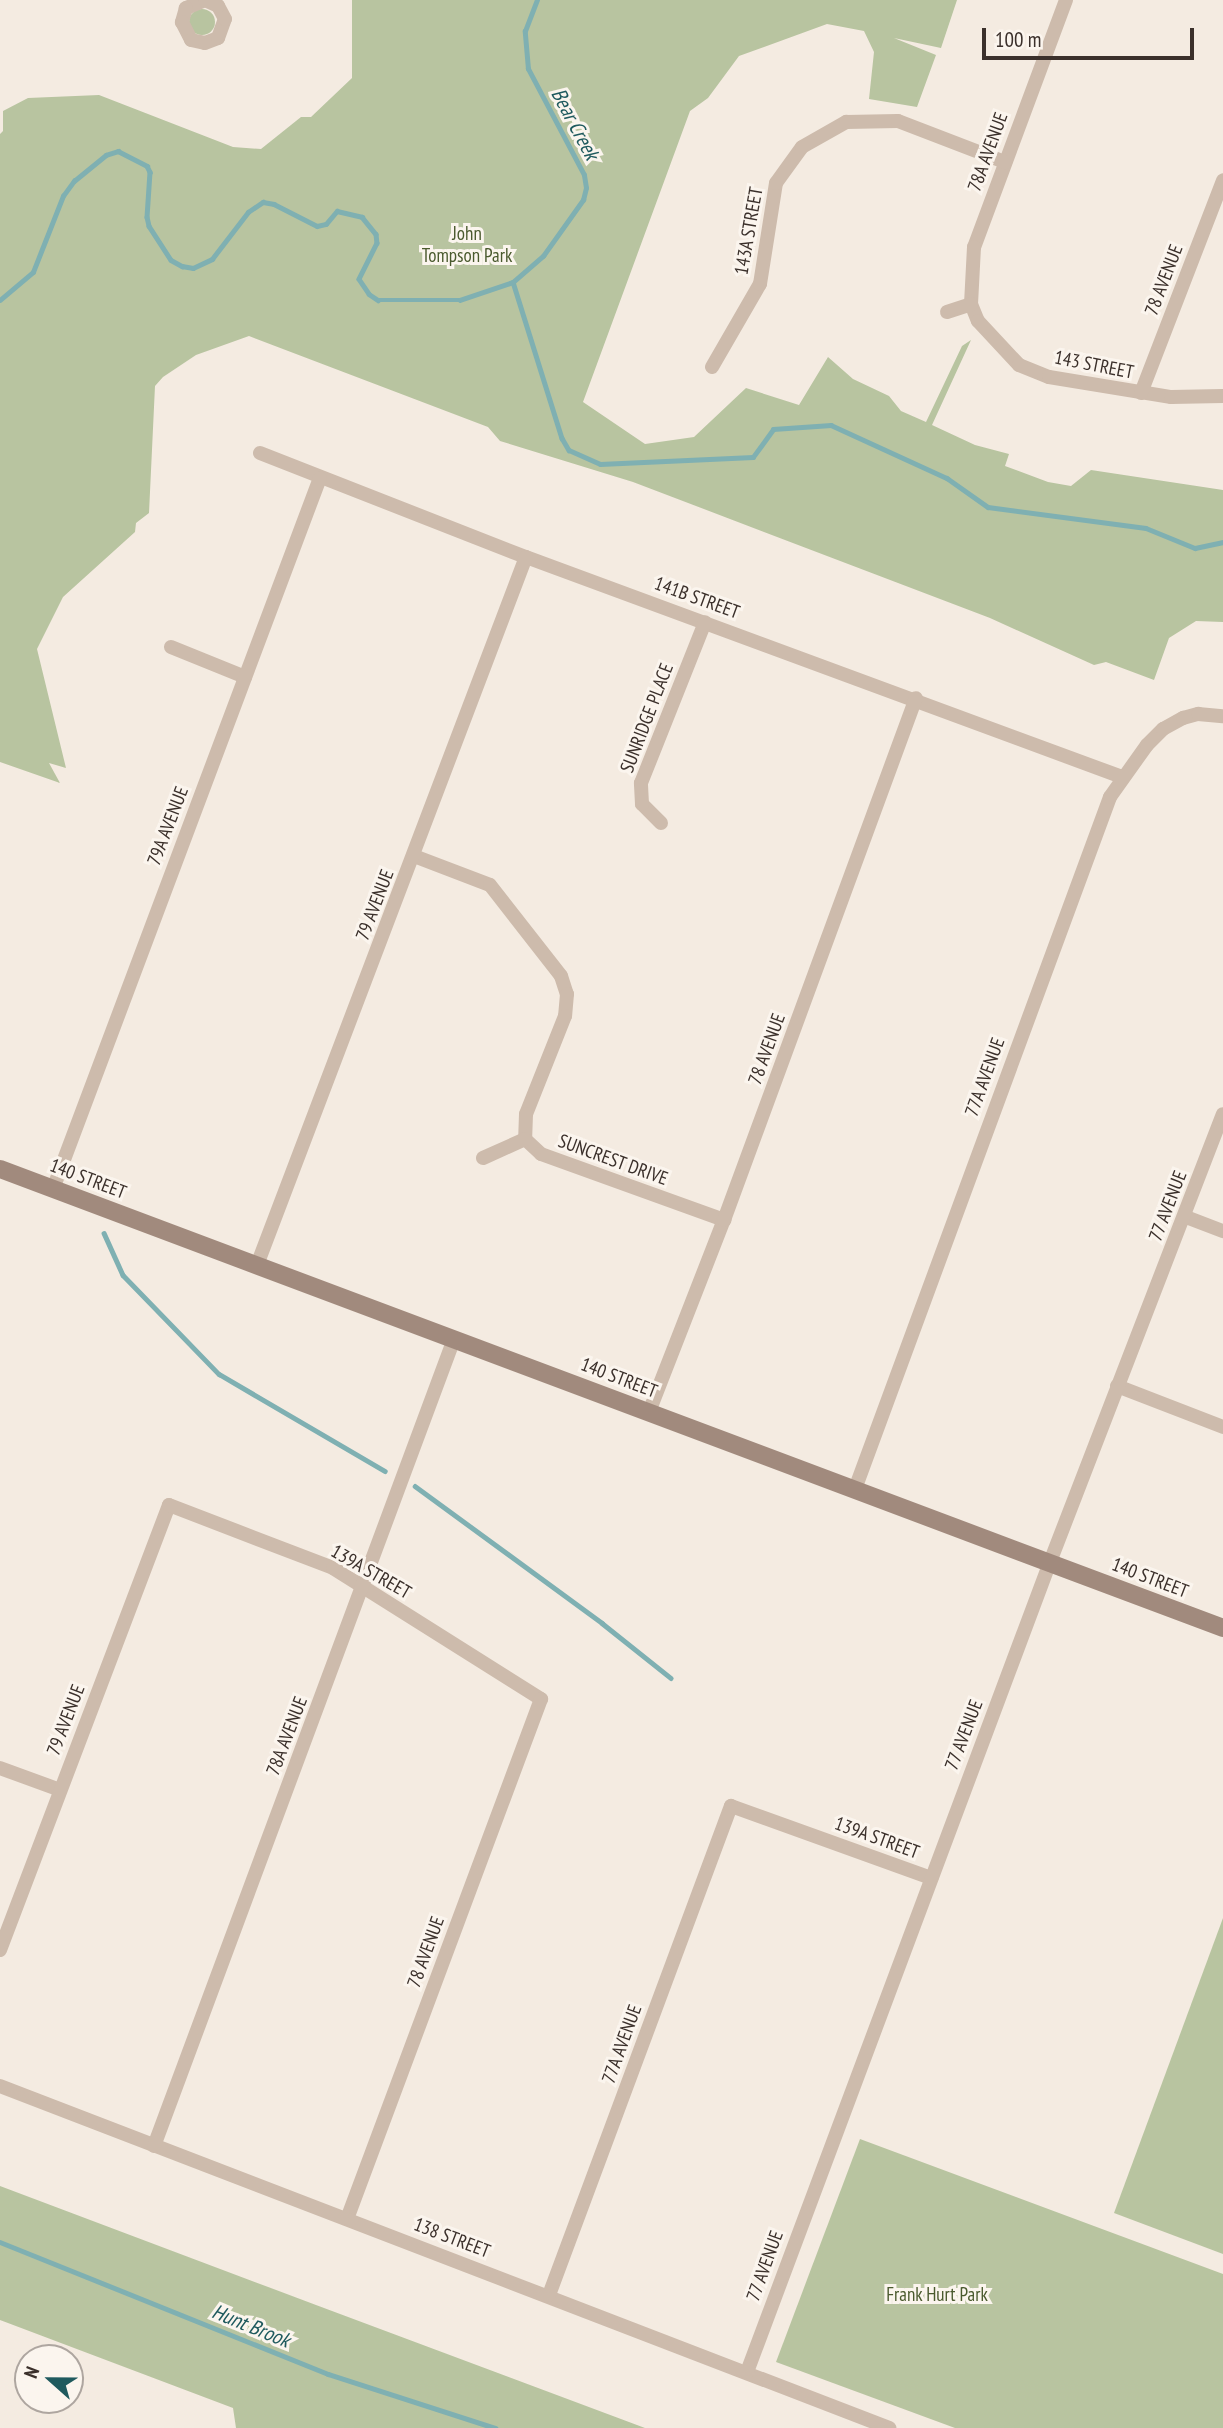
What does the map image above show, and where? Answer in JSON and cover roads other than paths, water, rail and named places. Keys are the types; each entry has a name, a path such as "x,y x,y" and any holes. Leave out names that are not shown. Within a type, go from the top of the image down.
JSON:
{"main road":[{"name":"140 STREET","path":"0,1169 1223,1628"}],"street":[{"path":"205,0 222,3 225,26 218,38 205,43 191,40 183,29 183,15 192,4 205,0"},
{"name":"78A AVENUE","path":"978,321 971,304 974,247 1066,0"},
{"name":"143A STREET","path":"712,367 760,284 775,183 802,147 846,122 898,121 1005,162"},
{"name":"78 AVENUE","path":"1141,393 1223,180"},
{"path":"947,313 971,304"},
{"name":"143 STREET","path":"978,321 1007,355 1033,372 1141,393 1182,397 1223,396"},
{"name":"141B STREET","path":"260,453 526,557 916,698 1122,777"},
{"name":"79A AVENUE","path":"53,1189 320,478"},
{"name":"79 AVENUE","path":"257,1265 526,557"},
{"name":"SUNRIDGE PLACE","path":"661,823 642,804 641,783 705,621"},
{"path":"171,647 245,677"},
{"name":"78 AVENUE","path":"649,1412 724,1220 916,698"},
{"name":"77A AVENUE","path":"855,1489 1105,810 1122,777 1163,729 1183,718 1198,715 1223,716"},
{"path":"414,856 490,885 561,976 567,995 565,1016 526,1114 525,1139 484,1158"},
{"name":"77 AVENUE","path":"747,2372 1116,1386 1185,1217 1223,1114"},
{"name":"SUNCREST DRIVE","path":"525,1139 541,1154 724,1220"},
{"path":"1185,1217 1223,1231"},
{"name":"78A AVENUE","path":"154,2146 454,1339"},
{"path":"1116,1386 1223,1427"},
{"name":"79 AVENUE","path":"0,1950 169,1505"},
{"name":"139A STREET","path":"169,1505 333,1568 541,1699"},
{"name":"78 AVENUE","path":"347,2219 541,1699"},
{"path":"0,1768 60,1790"},
{"name":"77A AVENUE","path":"549,2295 731,1805"},
{"name":"139A STREET","path":"731,1805 931,1878"},
{"name":"138 STREET","path":"0,2086 889,2428"}],"waterway":[{"name":"Bear Creek","path":"0,300 33,272 63,196 74,181 106,155 118,151 147,166 150,172 147,217 149,226 171,260 182,266 193,268 212,259 248,212 263,202 274,204 317,226 326,224 337,211 362,217 376,234 377,243 359,279 369,294 378,300 460,300 513,282 543,256 583,200 586,188 584,175 528,69 525,31 537,0"},
{"path":"513,282 562,438 569,450 600,464 753,457 773,429 831,425 947,478 988,507 1146,528 1195,548 1223,542"},
{"path":"104,1233 123,1275 219,1374 385,1471"},
{"path":"415,1486 602,1623 671,1678"},
{"name":"Hunt Brook","path":"0,2242 328,2374 495,2428"}],"park label":[{"name":"John Tompson Park","path":"467,245"},
{"name":"Frank Hurt Park","path":"937,2295"}]}
